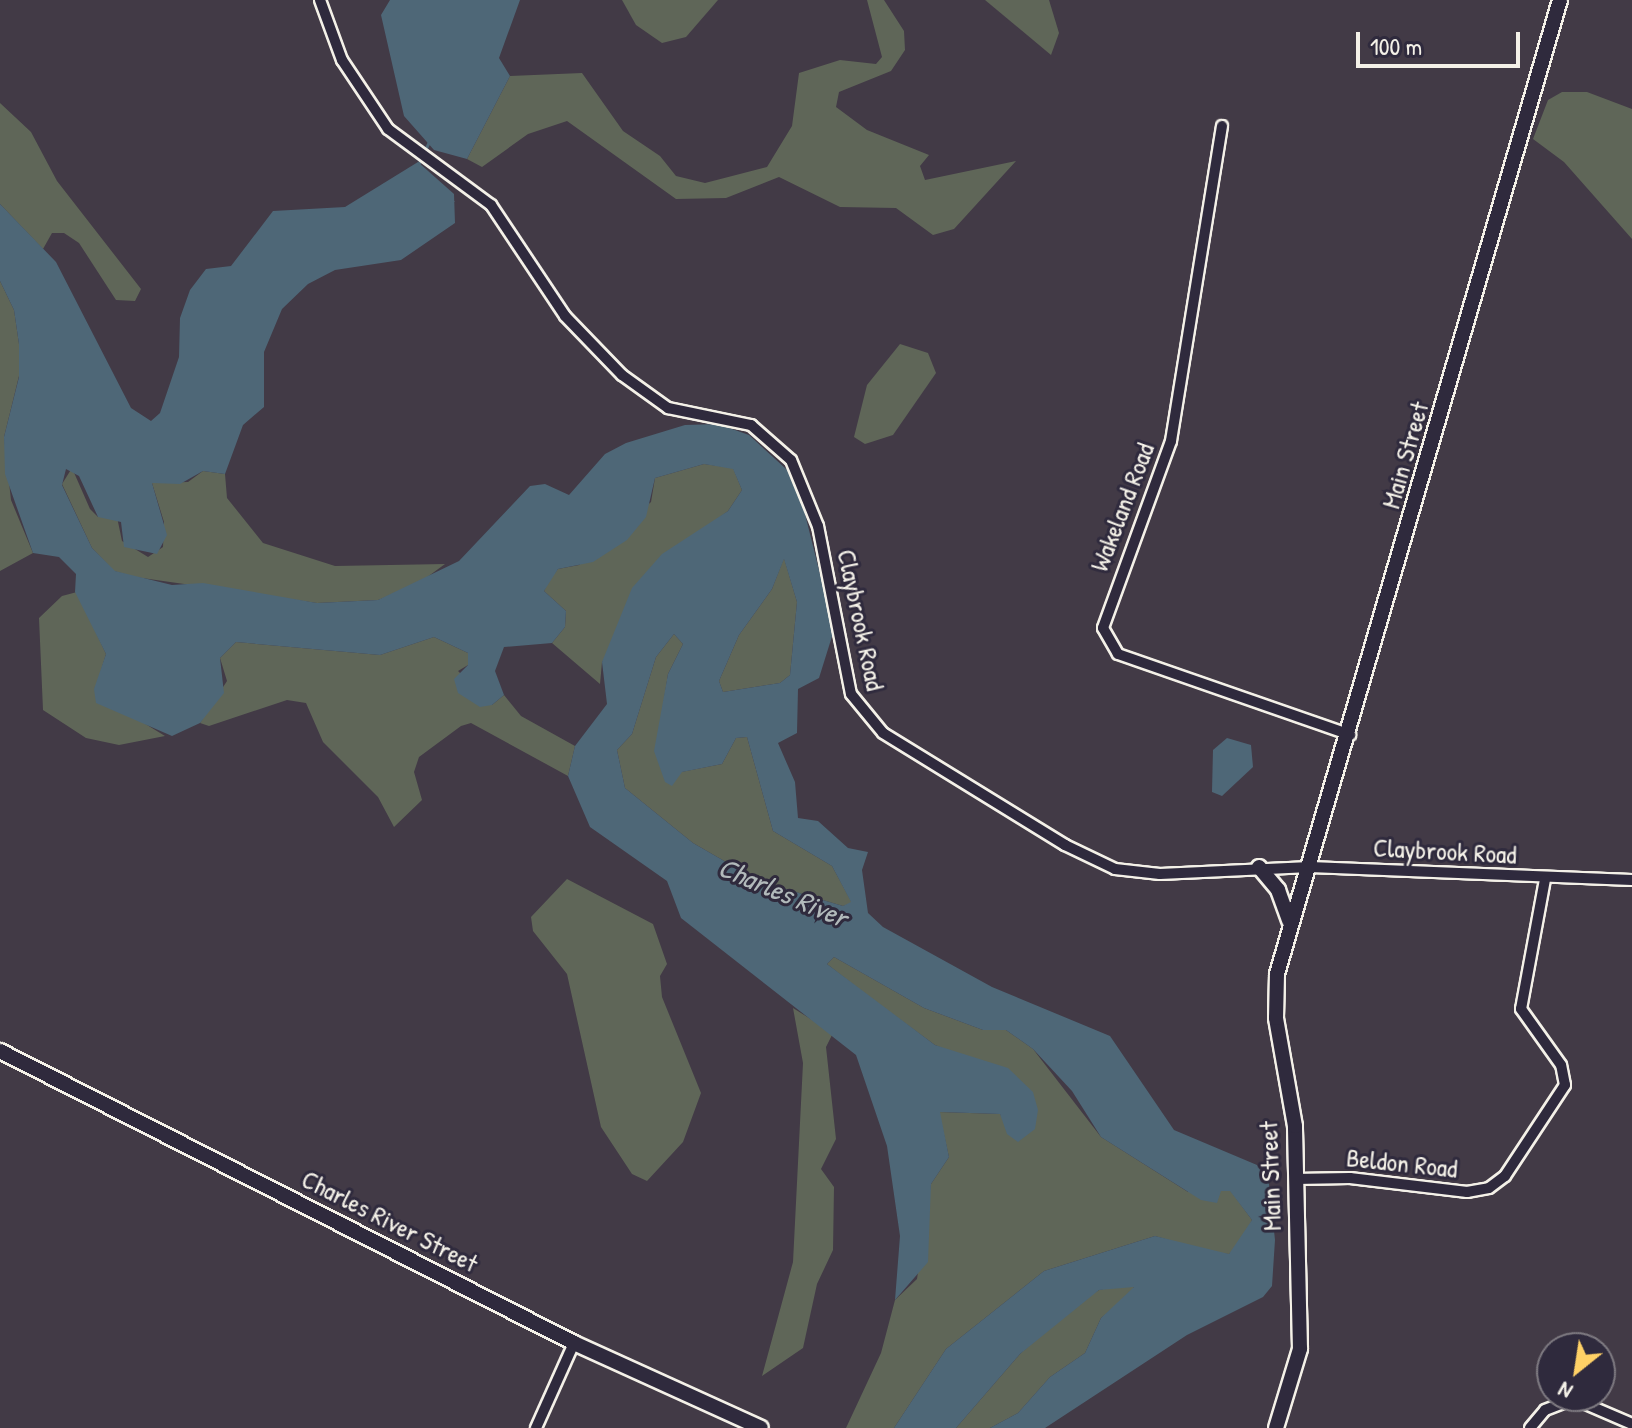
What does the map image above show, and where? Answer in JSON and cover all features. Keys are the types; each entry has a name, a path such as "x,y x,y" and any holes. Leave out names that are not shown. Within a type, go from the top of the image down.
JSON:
{"street":[{"name":"Claybrook Road","path":"320,0 357,86 388,129 421,158 491,205 565,316 645,395 682,413 751,425 791,460 818,526 845,675 869,721 1019,818 1115,869 1160,874 1310,867 1545,879 1632,880"},
{"name":"Main Street","path":"1276,1428 1300,1349 1295,1126 1275,996 1289,921 1310,867 1351,735 1560,0"},
{"name":"Wakeland Road","path":"1222,126 1171,441 1103,628 1118,654 1351,735"},
{"path":"1259,867 1278,890 1289,921"},
{"name":"Beldon Road","path":"1295,1179 1350,1178 1467,1192 1489,1188 1505,1176 1565,1085 1561,1065 1521,1009 1545,879"},
{"name":"Charles River Street","path":"0,1051 574,1343 761,1428"},
{"path":"536,1428 574,1343"},
{"path":"1530,1428 1545,1410 1574,1399 1632,1424"}],"green space":[{"path":"622,0 718,0 686,37 662,43 636,25"},
{"path":"867,0 884,0 904,31 905,50 891,71 839,92 836,107 867,130 929,155 920,166 925,180 1016,161 954,229 933,235 896,208 840,207 779,177 726,198 676,199 567,121 528,134 482,167 467,159 510,76 582,73 623,131 660,156 676,176 705,183 767,167 792,126 799,73 840,60 876,64 882,57"},
{"path":"985,0 1049,0 1059,33 1051,55"},
{"path":"1562,92 1587,92 1632,109 1632,239 1564,162 1533,139 1548,100"},
{"path":"0,103 31,132 57,181 141,289 135,301 116,300 79,243 64,233 52,233 43,249 0,204"},
{"path":"0,281 14,310 19,344 19,376 4,437 11,500 33,553 0,571"},
{"path":"900,344 928,353 936,373 893,435 865,444 854,437 867,385"},
{"path":"704,464 733,468 742,490 728,511 700,532 602,662 600,684 552,643 565,627 566,611 544,591 549,580 558,569 579,565 651,502 655,478"},
{"path":"72,468 90,509 98,517 117,517 122,541 148,557 163,547 164,522 152,483 188,482 203,471 225,474 227,498 263,543 335,566 445,564 415,586 378,600 317,603 135,577 114,571 92,548 62,484"},
{"path":"784,558 797,602 790,675 780,683 723,692 719,681 739,635 772,589"},
{"path":"77,592 106,654 98,680 139,720 165,736 119,745 86,738 43,710 39,618 62,596"},
{"path":"674,634 683,644 668,674 659,731 681,772 722,764 736,738 747,737 773,831 832,866 852,903 843,906 759,881 693,843 625,788 617,750 632,734 656,657"},
{"path":"434,637 468,653 468,665 458,671 492,705 504,695 521,716 575,746 568,776 471,723 461,726 419,757 414,772 422,800 394,827 378,797 323,742 306,703 287,700 209,726 200,723 227,681 220,658 236,642 380,655"},
{"path":"567,879 653,924 667,964 660,976 662,997 701,1093 683,1142 647,1181 632,1174 601,1127 567,974 533,931 531,917"},
{"path":"834,957 924,1008 983,1030 1006,1030 1033,1049 1101,1137 1188,1192 1230,1190 1252,1220 1240,1245 1229,1254 1214,1253 1155,1236 1044,1271 946,1349 894,1428 846,1428 881,1353 895,1300 917,1279 931,1184 949,1157 939,1112 1000,1114 1018,1142 967,1058 935,1045 868,996 827,964"},
{"path":"793,1008 833,1033 826,1047 836,1139 821,1169 834,1187 833,1250 817,1284 803,1348 762,1376 793,1262 803,1063"},
{"path":"1126,1284 1134,1287 1130,1294 1101,1318 1085,1353 1050,1377 1018,1413 990,1428 956,1428 1020,1354 1069,1309 1099,1290"}],"water":[{"path":"390,0 520,0 499,58 510,76 467,159 434,150 404,116 381,15"},
{"name":"Charles River","path":"418,162 454,194 455,223 401,260 335,270 308,284 282,309 264,352 264,407 243,425 225,474 203,471 180,484 152,483 167,535 157,554 124,547 121,522 98,517 79,476 66,469 62,485 92,548 115,571 172,585 203,583 317,603 378,600 459,561 530,486 545,484 569,495 605,454 626,443 685,425 718,424 749,435 796,478 834,630 819,678 798,689 797,733 778,743 795,782 798,818 818,821 848,848 868,852 862,870 868,913 883,927 992,987 1110,1036 1174,1130 1257,1165 1269,1184 1275,1240 1272,1286 1263,1297 1187,1335 1045,1428 990,1428 1018,1413 1050,1377 1085,1353 1101,1318 1134,1287 1099,1290 1020,1354 956,1428 894,1428 946,1349 1044,1271 1155,1236 1229,1254 1252,1220 1230,1191 1221,1191 1217,1203 1201,1200 1101,1137 1072,1091 1033,1049 1006,1030 983,1030 924,1008 834,957 827,964 935,1045 1008,1068 1033,1092 1038,1110 1035,1129 1018,1142 1007,1134 1000,1114 940,1112 949,1157 931,1184 928,1262 895,1300 900,1236 887,1146 856,1055 681,918 667,881 590,827 568,776 575,746 607,704 602,662 632,588 662,554 728,511 742,490 733,469 704,464 655,478 646,517 627,540 593,562 558,569 544,591 566,611 565,627 552,643 504,647 495,671 504,695 492,705 480,707 458,693 454,679 468,665 468,653 434,637 380,655 236,642 220,658 224,693 200,723 172,736 96,703 94,689 106,654 75,592 76,574 59,557 33,553 5,474 4,437 19,377 19,344 14,310 0,281 0,204 56,262 131,408 151,421 160,413 179,357 180,318 190,290 206,269 231,266 273,211 345,207","holes":["784,559 797,602 790,675 780,683 723,692 719,681 739,635 772,589","674,634 683,644 668,674 654,751 665,782 672,786 682,772 722,764 736,738 747,737 773,831 832,866 851,902 843,906 759,881 693,843 625,788 617,750 632,734 656,657"]},
{"path":"1227,738 1251,745 1253,767 1222,796 1212,792 1213,750"}],"waterway":[{"path":"419,163 429,142"}]}
